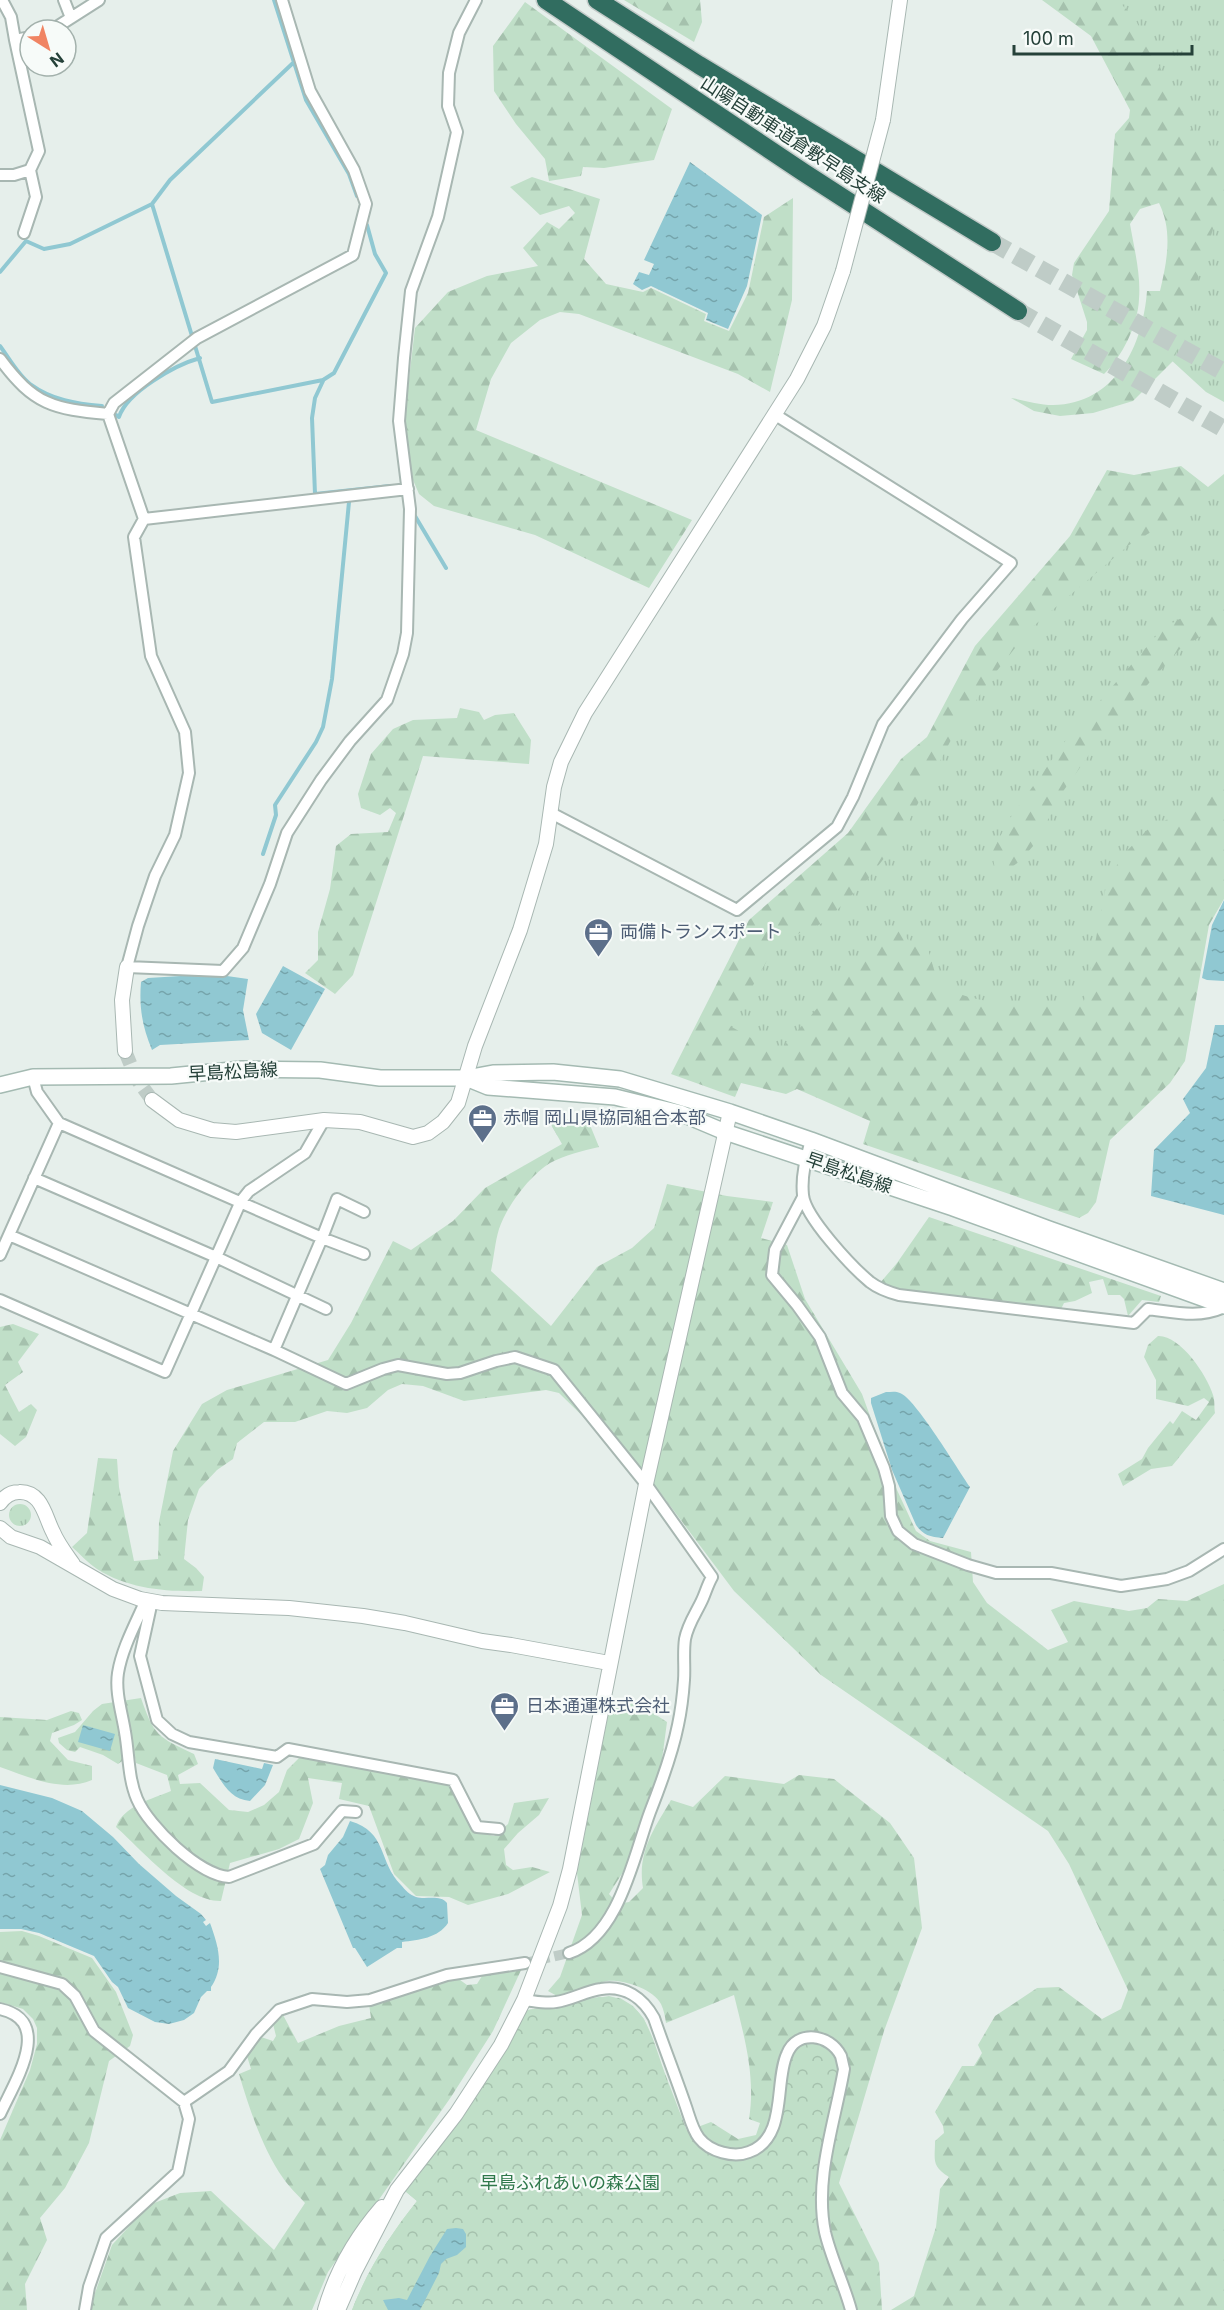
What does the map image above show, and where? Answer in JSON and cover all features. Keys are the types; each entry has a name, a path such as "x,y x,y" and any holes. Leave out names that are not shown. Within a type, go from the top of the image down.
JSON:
{"highway":[{"name":"山陽自動車道倉敷早島支線","path":"597,0 699,65 992,242"},
{"name":"山陽自動車道倉敷早島支線","path":"551,3 803,172 1018,311"}],"main road":[{"name":"早島松島線","path":"0,1085 33,1077 171,1076 242,1069 320,1070 380,1078 466,1078 493,1073 553,1072 620,1079 730,1112 812,1140 1049,1229 1224,1291"},
{"name":"早島松島線","path":"466,1078 488,1087 615,1097 680,1113 725,1132 953,1208 1224,1307"}],"street":[{"path":"2,0 11,17 39,151 30,170 36,197 24,233"},
{"path":"63,0 71,18 99,0"},
{"path":"125,1052 122,1000 127,967 154,876 175,835 189,773 185,732 151,656 134,537 144,519 108,414 114,403 194,339 352,255 366,204 354,170 310,91 282,0"},
{"path":"127,967 223,971 243,948 270,884 287,833 321,780 350,741 387,700 403,654 407,633 410,509 399,421 411,291 438,217 456,132 448,106 449,73 459,33 476,0"},
{"path":"152,1100 178,1120 212,1130 236,1132 324,1120 360,1122 413,1137 428,1133 443,1122 458,1102 475,1046 520,930 546,844 554,787 561,762 585,712 813,352 835,300 883,120 900,0"},
{"path":"0,175 14,175 30,170"},
{"path":"0,359 22,387 47,403 76,411 108,414"},
{"path":"551,813 737,910 837,827 853,797 883,724 962,619 1011,563 774,414"},
{"path":"144,519 408,489"},
{"path":"33,1077 37,1092 59,1123 322,1238 364,1254"},
{"path":"325,2310 343,2263 362,2230 397,2190 456,2114 501,2045 524,2000 560,1906 570,1869 646,1484 730,1112"},
{"path":"0,1300 165,1372 241,1201 249,1191 305,1153 324,1120"},
{"path":"0,1255 59,1123"},
{"path":"812,1140 802,1176 803,1197 816,1221 856,1269 870,1282 885,1291 899,1295 1134,1323 1148,1309 1183,1314 1211,1314 1224,1307"},
{"path":"34,1178 216,1257 326,1309"},
{"path":"803,1197 775,1250 772,1275 820,1337 842,1393 863,1418 884,1468 889,1486 891,1516 898,1531 914,1544 996,1573 1051,1574 1121,1586 1167,1579 1188,1571 1224,1549"},
{"path":"274,1350 337,1199 364,1212"},
{"path":"9,1235 346,1383 383,1368 398,1365 447,1374 460,1373 496,1361 514,1358 554,1370 646,1484 712,1577 692,1617 685,1640 684,1681 678,1725 634,1865 619,1899 597,1934 579,1949 569,1953"},
{"path":"0,1503 6,1496 16,1492 33,1495 40,1503 62,1550 76,1568"},
{"path":"0,1528 11,1537 40,1547 113,1588 149,1600 290,1608 363,1616 482,1641 609,1663"},
{"path":"149,1600 122,1659 118,1688 128,1758 138,1800 148,1818 168,1841 209,1870 222,1877 229,1877 314,1844 342,1811 356,1812"},
{"path":"149,1600 140,1656 157,1720 172,1734 189,1742 276,1757 288,1749 453,1780 477,1827 500,1830"},
{"path":"184,2102 229,2071 256,2034 279,2010 312,1999 347,2002 370,2000 447,1975 525,1963"},
{"path":"0,1967 62,1984 75,1996 94,2031 184,2102 189,2119 178,2172 106,2238 89,2286 85,2310"},
{"path":"524,2000 556,2002 602,1989 618,1990 635,1995 647,2005 654,2018 699,2138 720,2151 732,2154 746,2153 756,2149 766,2140 778,2109 784,2063 791,2047 808,2037 820,2038 834,2046 842,2058 844,2069 824,2169 822,2195 825,2232 851,2310"},
{"path":"0,2009 9,2011 20,2019 29,2038 27,2054 0,2114"},
{"path":"338,2310 355,2271 397,2190"}],"green space":[{"path":"624,0 700,0 702,22 694,42"},
{"path":"1042,0 1117,0 1134,17 1192,130 1220,169 1224,192 1174,360 1133,401 1093,413 1060,416 1034,411 1011,398 1048,405 1075,402 1094,394 1109,383 1122,368 1132,351 1144,311 1147,291 1160,291 1165,269 1167,236 1166,224 1159,203 1140,209 1130,224 1137,261 1139,290 1136,319 1128,340 1117,359 1104,374 1071,359 1087,330 1087,322 1072,275 1074,263 1109,211 1115,134 1129,118 1130,110 1091,36"},
{"path":"1111,0 1224,0 1224,402 1206,392 1170,359 1219,192"},
{"path":"525,2 672,109 654,160 604,168 583,167 581,176 549,181 545,159 516,124 494,91 493,46"},
{"path":"532,177 600,199 584,259 606,284 643,292 651,288 706,314 704,321 729,331 748,293 764,217 793,198 792,300 770,392 738,374 579,314 560,312 540,320 511,343 491,379 476,430 692,520 649,588 535,535 434,506 419,494 413,480 404,422 415,328 448,292 487,276 538,266 523,248 547,222 559,229 575,213 569,206 540,215 510,187"},
{"path":"1181,466 1208,487 1224,474 1224,489 1129,545 1030,629 988,682 952,738 900,838 867,880 825,922 777,943 730,1026 778,1053 890,925 902,930 908,940 927,946 939,986 956,993 1010,1004 1047,1005 1084,1001 1107,881 1124,854 1147,830 1224,788 1224,899 1209,925 1185,1061 1170,1083 1110,1140 1096,1202 1088,1213 1079,1218 863,1144 870,1121 797,1089 786,1094 741,1083 735,1097 671,1074 749,920 848,833 901,759 927,737 975,646 1070,536 1107,470 1134,475"},
{"path":"1224,486 1224,791 1086,1003 778,1056 726,1027 775,941 948,737 984,682 1028,627 1128,543"},
{"path":"1224,595 1224,622 1180,649 1108,728 1064,790 1034,845 1020,861 1005,872 995,869 992,853 1008,821 1066,740 1163,628"},
{"path":"460,708 479,712 484,720 495,715 514,713 531,740 529,764 423,756 353,975 335,994 305,973 318,960 318,932 330,889 336,846 351,834 388,832 396,813 390,808 380,815 361,808 358,794 371,754 393,729 413,720 457,718"},
{"path":"545,1114 590,1125 599,1147 568,1155 550,1163 527,1184 513,1201 503,1220 491,1271 551,1326 597,1267 632,1248 654,1228 667,1184 773,1202 761,1238 787,1245 805,1299 862,1394 897,1490 916,1531 930,1541 971,1552 973,1582 987,1603 1048,1650 1068,1642 1051,1610 1074,1601 1129,1611 1147,1608 1158,1599 1187,1601 1224,1584 1224,2310 891,2310 914,2296 936,2227 940,2189 949,2177 939,2169 935,2162 935,2141 944,2133 943,2126 935,2112 962,2066 974,2066 982,2053 978,2045 995,2016 1037,1988 1059,1987 1102,2019 1121,2009 1128,1990 1069,1864 1048,1831 821,1675 734,1591 659,1491 559,1393 546,1390 464,1401 423,1386 402,1384 388,1390 367,1408 347,1413 327,1411 295,1422 264,1422 237,1443 233,1459 217,1470 199,1489 188,1520 184,1559 204,1577 202,1591 162,1590 122,1581 97,1569 72,1547 87,1533 98,1458 117,1459 119,1487 134,1561 158,1559 159,1522 173,1451 202,1404 227,1390 328,1360 351,1323 393,1241 411,1250 453,1221 485,1188 562,1144"},
{"path":"929,1217 1161,1296 1159,1302 1142,1300 1128,1316 1124,1299 1120,1295 1108,1295 1103,1279 1089,1282 1092,1293 1075,1301 1064,1303 1061,1309 890,1289 880,1283"},
{"path":"13,1324 39,1334 18,1362 23,1372 5,1385 19,1412 31,1404 37,1410 26,1437 15,1446 0,1434 0,1327"},
{"path":"1158,1336 1175,1342 1199,1367 1213,1395 1215,1413 1172,1466 1151,1469 1123,1486 1118,1474 1142,1459 1170,1421 1173,1424 1182,1411 1196,1420 1209,1402 1204,1398 1188,1406 1156,1399 1156,1380 1144,1357 1148,1345"},
{"path":"20,1504 28,1507 31,1515 28,1523 20,1526 12,1523 9,1515 12,1507"},
{"path":"141,1698 159,1734 194,1754 198,1764 178,1775 180,1784 200,1783 229,1810 248,1812 264,1805 279,1792 287,1770 300,1757 449,1781 474,1831 494,1836 508,1824 514,1803 549,1798 539,1815 504,1849 506,1865 513,1870 532,1867 550,1872 508,1894 468,1905 449,1897 416,1896 394,1874 369,1806 339,1799 342,1783 308,1778 313,1803 299,1839 279,1849 230,1863 221,1901 193,1893 151,1861 116,1827 131,1808 171,1791 167,1775 136,1763 131,1735 121,1736 125,1759 118,1764 103,1755 80,1747 75,1752 67,1750 59,1743 58,1738 75,1732 102,1704"},
{"path":"636,1702 667,1722 661,1767 639,1827 632,1858 609,1894 618,1904 629,1902 643,1888 642,1863 648,1841 671,1800 693,1807 725,1776 784,1784 799,1775 834,1779 890,1823 914,1858 922,1928 884,2031 839,2183 879,2263 882,2310 352,2310 380,2253 417,2201 405,2191 479,2092 528,2010 599,1997 620,1998 633,2006 644,2019 687,2131 711,2122 738,2139 756,2135 760,2123 749,2119 750,2072 734,1995 666,2023 663,2009 657,1999 645,1990 629,1983 607,1981 557,1996 548,1991 560,1977 582,1915 577,1873 609,1710"},
{"path":"71,1711 79,1713 82,1720 52,1733 50,1741 68,1760 92,1766 92,1780 81,1784 57,1784 0,1767 0,1717 47,1720"},
{"path":"22,1931 92,1958 116,1992 133,2035 130,2046 109,2061 89,2143 65,2188 40,2218 47,2240 25,2284 27,2310 0,2310 0,2140 30,2070 37,2044 37,2028 33,2019 23,2009 0,2002 0,1932"},
{"path":"522,1968 493,2031 451,2097 328,2272 312,2310 89,2310 112,2245 149,2205 180,2193 211,2191 274,2250 305,2203 285,2181 269,2155 239,2074 251,2069 247,2056 261,2037 273,2041 276,2036 273,2024 283,2015 298,2043 339,2026 371,2018 369,2004 456,1977 467,1985 477,1984 482,1976"},
{"name":"早島ふれあいの森公園","path":"609,1996 634,2007 649,2029 682,2121 693,2140 707,2153 724,2158 762,2149 770,2143 778,2128 783,2109 789,2060 798,2046 812,2042 832,2052 838,2067 818,2196 847,2310 352,2310 380,2253 417,2201 405,2191 479,2092 525,2012"}],"water":[{"path":"690,162 762,215 747,286 728,329 706,320 708,313 651,286 642,290 633,284 639,272 649,275 654,264 644,260"},
{"path":"1224,900 1224,981 1207,980 1202,978 1212,925"},
{"path":"283,966 325,989 291,1050 262,1033 256,1014"},
{"path":"213,974 248,979 243,1010 249,1040 160,1045 152,1050 142,1016 141,982 148,978"},
{"path":"1215,1025 1224,1025 1224,1215 1151,1196 1154,1150 1190,1113 1183,1099 1206,1068"},
{"path":"886,1392 900,1393 916,1407 970,1487 943,1538 927,1535 916,1525 892,1470 871,1403 871,1398"},
{"path":"83,1725 115,1734 110,1751 78,1742"},
{"path":"215,1759 262,1769 264,1763 273,1765 265,1785 250,1801 237,1797 228,1790 213,1768"},
{"path":"0,1785 52,1798 82,1811 113,1837 139,1864 201,1914 206,1920 203,1922 206,1926 210,1923 218,1948 218,1972 211,1991 207,1991 201,1997 194,2013 184,2020 169,2024 155,2022 128,2008 118,1987 94,1956 39,1933 21,1929 0,1929"},
{"path":"350,1821 371,1832 394,1876 408,1892 416,1897 437,1898 447,1903 448,1923 439,1932 421,1939 402,1942 402,1948 397,1948 367,1967 353,1948 320,1869 343,1837"},
{"path":"447,2229 463,2229 466,2234 466,2247 441,2264 439,2273 420,2310 388,2310 383,2300 399,2298 407,2300"}],"waterway":[{"path":"274,0 306,100 349,174 357,196"},
{"path":"0,272 26,241 44,249 70,244 152,204 170,180 293,63"},
{"path":"152,204 212,402 323,380 334,373 386,273 375,254 367,225"},
{"path":"0,346 22,376 38,389 64,400 102,406"},
{"path":"116,415 119,417 132,398 153,381 165,373 200,358"},
{"path":"323,381 315,398 312,418 315,494 390,486"},
{"path":"263,854 276,815 275,805 316,742 323,727 332,679 349,502"},
{"path":"415,516 446,568"}],"tunnel":[{"path":"992,242 1224,372"},
{"path":"1018,311 1224,429"},
{"path":"125,1051 136,1078 152,1100"},
{"path":"525,1963 569,1953"}],"place":[{"name":"両備トランスポート","path":"599,958"},
{"name":"赤帽 岡山県協同組合本部","path":"482,1144"},
{"name":"日本通運株式会社","path":"505,1732"}]}
